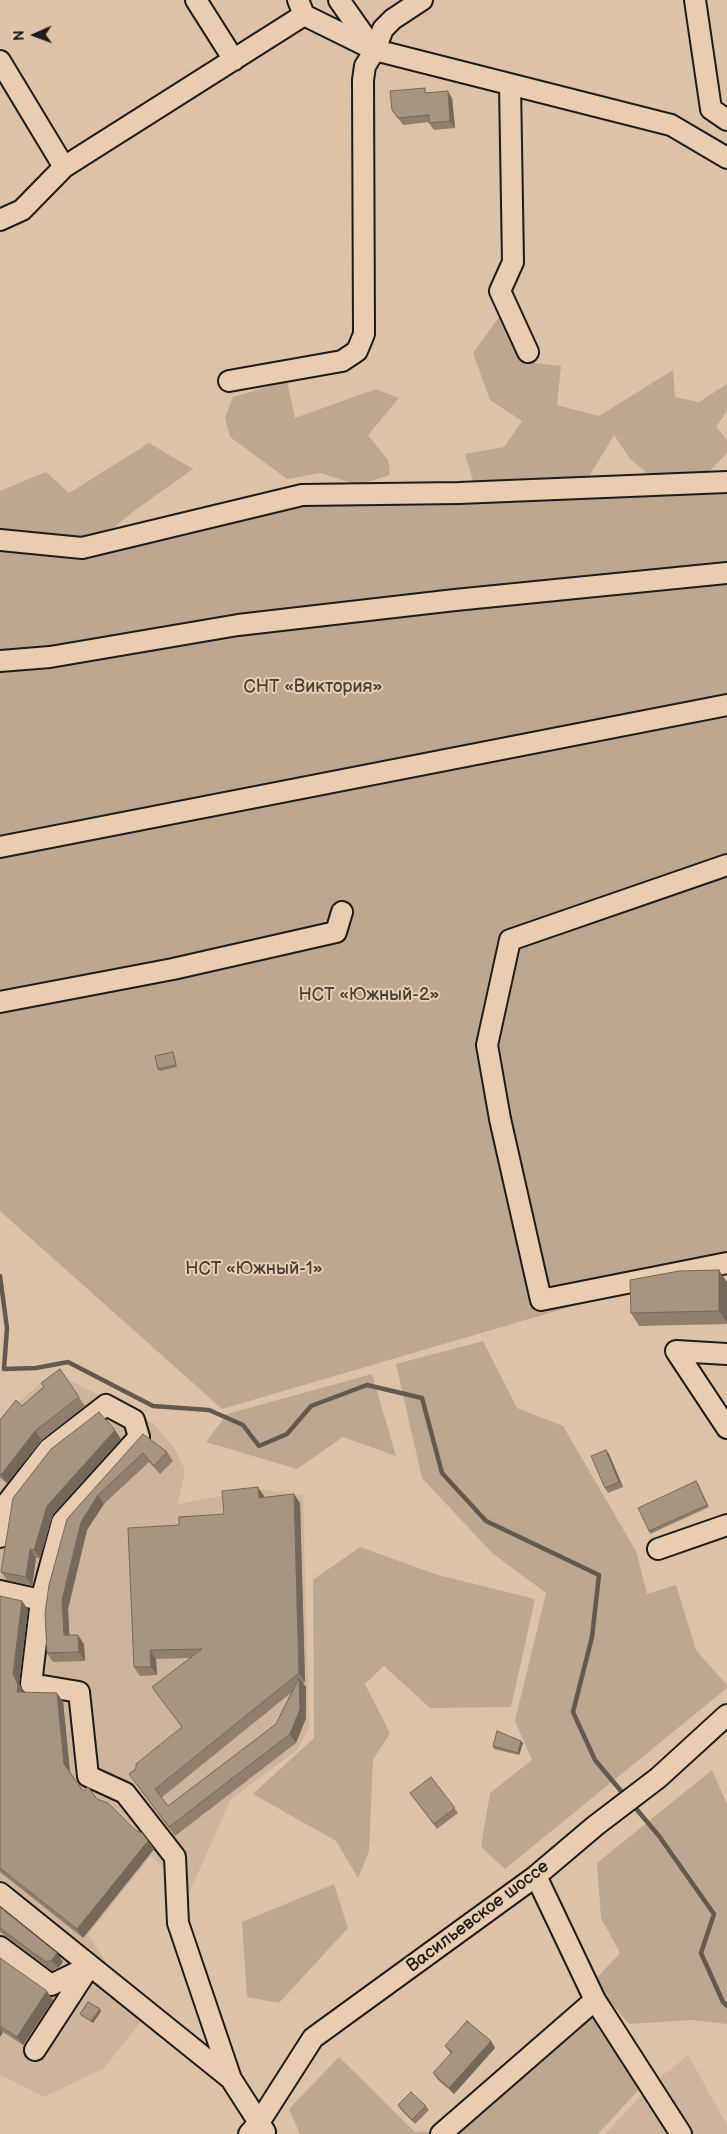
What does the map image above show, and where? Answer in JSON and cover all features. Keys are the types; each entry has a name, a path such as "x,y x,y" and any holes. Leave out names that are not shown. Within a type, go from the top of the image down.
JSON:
{"street":[{"path":"196,0 234,60"},
{"path":"338,0 375,50"},
{"path":"229,381 342,361 357,351 364,334 363,80 365,66 375,50 383,29 393,19 422,0"},
{"path":"695,0 710,109 727,120"},
{"path":"0,220 22,210 64,167 234,60 301,7 375,50 671,125 727,158"},
{"path":"0,61 64,167"},
{"path":"510,85 513,262 500,291 528,352"},
{"path":"0,540 82,548 302,495 459,493 727,482"},
{"path":"0,661 50,657 238,625 455,600 727,573"},
{"path":"0,847 727,705"},
{"path":"727,865 510,940 487,1045 500,1119 541,1300 727,1263"},
{"path":"0,1002 173,969 336,932 342,912"},
{"path":"727,1354 676,1351 727,1428"},
{"path":"0,1537 4,1507 49,1448 106,1405 134,1420 139,1437 62,1522 41,1600 32,1684 79,1692 88,1776 125,1793 175,1857 178,1923 231,2079 258,2131"},
{"path":"658,1549 727,1525"},
{"path":"0,1591 41,1600"},
{"name":"Васильевское шоссе","path":"258,2131 313,2038 536,1876 595,1826 658,1778 727,1715"},
{"path":"536,1876 595,2000 681,2134"},
{"path":"0,1893 231,2079"},
{"path":"0,1947 51,1985 90,1966"},
{"path":"35,2050 90,1966"},
{"path":"441,2134 595,2000"}],"shaded area":[{"path":"54,1372 153,1423 175,1449 185,1470 178,1504 256,1489 303,1495 309,1728 297,1750 231,1799 190,1891 151,1856 88,1935 144,2018 104,2068 44,2097 0,2075 0,1418"},
{"path":"688,2055 727,2125 727,2134 605,2134 650,2086"}],"green space":[{"path":"499,317 526,362 561,366 557,405 599,416 673,370 675,397 699,402 727,384 727,411 716,427 727,440 727,453 703,478 656,480 630,459 614,435 585,483 474,484 465,454 504,447 522,421 490,400 473,353"},
{"path":"287,381 295,418 376,389 399,398 368,435 388,460 390,475 358,485 320,473 287,479 230,437 225,418 233,397"},
{"path":"149,443 193,469 134,511 102,537 33,539 0,530 0,491 46,472 69,493"},
{"path":"727,493 727,1261 222,1409 0,1211 0,549 76,556 290,504"},
{"path":"483,1341 517,1408 563,1426 636,1551 647,1594 676,1585 696,1650 727,1685 727,1688 505,1869 481,1847 490,1793 532,1760 515,1721 546,1593 492,1553 422,1478 396,1364"},
{"path":"372,1374 396,1456 343,1437 297,1469 206,1442 227,1414"},
{"path":"360,1547 438,1575 535,1599 511,1707 430,1708 384,1666 365,1684 390,1733 373,1760 369,1851 358,1878 336,1841 253,1794 314,1738 313,1580"},
{"path":"712,1770 727,1804 727,2024 691,2020 629,2024 593,1982 620,1953 601,1918 597,1863"},
{"path":"334,1884 348,1928 279,2003 247,1997 242,1922"},
{"path":"595,2008 643,2085 598,2134 300,2134 289,2109 339,2057 415,2132 455,2130"}],"building":[{"path":"425,88 425,93 448,91 450,121 429,123 429,115 398,118 392,110 390,91"},
{"path":"173,1052 176,1065 158,1069 155,1056"},
{"path":"719,1270 719,1311 631,1313 630,1280 679,1271"},
{"path":"60,1369 79,1397 35,1431 1,1475 0,1420 16,1400 22,1406 44,1387 41,1383"},
{"path":"99,1412 115,1430 47,1506 34,1550 30,1549 26,1577 1,1572 13,1498 51,1449"},
{"path":"143,1434 167,1452 154,1466 143,1453 98,1495 81,1522 62,1600 64,1635 78,1635 79,1652 47,1653 45,1613 49,1585 67,1519"},
{"path":"606,1450 619,1482 605,1488 591,1456"},
{"path":"696,1481 707,1505 649,1531 638,1508"},
{"path":"258,1487 259,1498 294,1494 299,1673 155,1789 168,1806 276,1724 299,1678 300,1709 290,1734 169,1827 129,1774 136,1769 136,1764 182,1727 152,1687 202,1649 150,1650 151,1667 134,1667 128,1528 179,1525 179,1517 224,1514 222,1491"},
{"path":"0,1596 22,1601 13,1674 18,1685 17,1692 57,1693 64,1764 83,1791 88,1787 97,1799 108,1803 135,1830 142,1833 148,1841 77,1929 0,1868"},
{"path":"497,1731 521,1741 518,1753 493,1746"},
{"path":"431,1777 455,1808 434,1824 410,1793"},
{"path":"0,1907 57,1953 52,1960 46,1962 0,1928"},
{"path":"0,1958 47,1991 17,2037 0,2026"},
{"path":"88,2002 100,2009 91,2021 80,2014"},
{"path":"467,2021 491,2041 449,2088 433,2073 452,2052 445,2046"},
{"path":"411,2092 426,2106 412,2120 398,2105"}],"waterway":[{"path":"0,1276 7,1328 4,1369 36,1368 68,1362 153,1406 209,1410 243,1425 259,1446 287,1434 311,1406 367,1385 422,1398 442,1473 486,1521 599,1575 592,1637 573,1712 595,1760 626,1797"},
{"path":"633,1805 659,1836 714,1914 701,1953 723,2002 727,2006"}],"park label":[{"name":"СНТ «Виктория»","path":"313,687"},
{"name":"НСТ «Южный-2»","path":"369,995"},
{"name":"НСТ «Южный-1»","path":"254,1269"}]}
